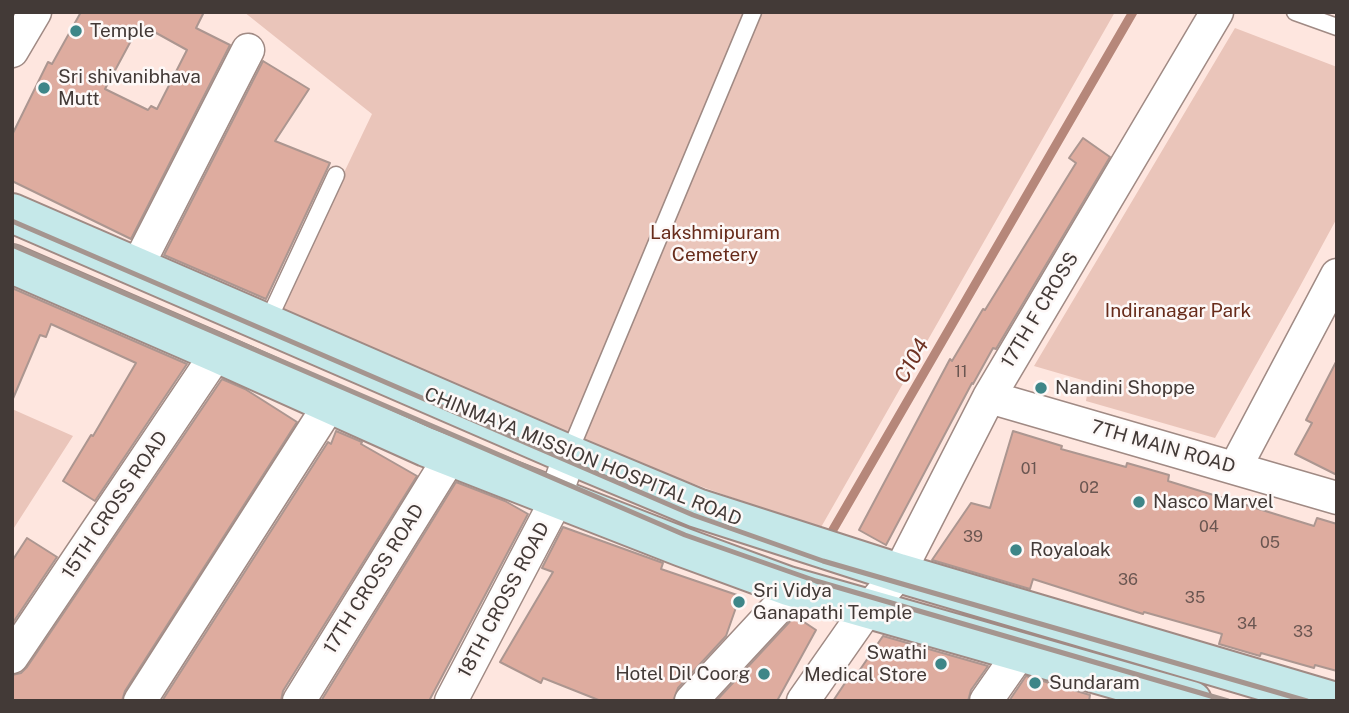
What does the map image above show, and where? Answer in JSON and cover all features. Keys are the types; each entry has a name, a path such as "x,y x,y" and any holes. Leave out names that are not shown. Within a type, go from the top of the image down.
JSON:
{"main road":[{"name":"CHINMAYA MISSION HOSPITAL ROAD","path":"12,213 570,456 697,508 899,573 1332,701"},
{"path":"12,264 450,457 796,588 870,611 1021,651 1151,695 1192,701"}],"street":[{"path":"12,51 36,12"},
{"name":"17TH F CROSS","path":"803,701 859,621 899,573 989,397 1217,12"},
{"path":"137,267 248,50"},
{"path":"1235,468 1337,275"},
{"name":"15TH CROSS ROAD","path":"12,657 217,353"},
{"name":"7TH MAIN ROAD","path":"989,397 1337,498"},
{"path":"140,701 330,404"},
{"name":"18TH CROSS ROAD","path":"451,701 556,499 570,456"},
{"name":"17TH CROSS ROAD","path":"299,701 450,457"},
{"path":"691,701 796,588"},
{"path":"986,701 1021,651"}],"lane":[{"path":"570,456 753,12"},
{"path":"1295,12 1337,27"},
{"path":"267,323 337,175"}],"green space":[{"name":"Lakshmipuram Cemetery","path":"244,12 1115,12 820,529 574,441 276,315 372,114"},
{"name":"Indiranagar Park","path":"1235,28 1337,67 1337,218 1215,438 1086,401 1089,382 1034,366"},
{"path":"12,409 73,436 12,531"}],"building":[{"path":"81,12 204,12 196,28 230,45 131,239 12,181 12,135 48,62 52,64","holes":["140,24 187,50 157,109 151,106 148,110 105,89"]},
{"path":"263,61 309,89 275,141 330,163 266,299 164,255"},
{"path":"1083,138 1110,157 996,349 993,348 972,383 886,545 859,530 950,359 952,361 983,309 985,310 1076,163 1069,158"},
{"path":"12,288 187,364 95,501 63,481 136,363 51,324 46,337 40,335 12,401"},
{"path":"1337,360 1337,475 1295,454 1312,423 1306,420"},
{"path":"222,379 245,389 297,422 125,691 122,701 12,701 12,675 21,673 27,667"},
{"path":"336,431 362,442 361,444 417,476 283,691 281,701 162,701 328,442 331,444"},
{"path":"1013,431 1062,446 1061,449 1126,467 1127,463 1169,475 1168,481 1314,526 1317,518 1337,524 1337,671 1315,665 1314,668 1261,653 1260,656 1219,644 1222,634 1144,612 1143,614 1033,579 1030,589 932,560 971,503 990,508"},
{"path":"456,482 505,501 528,514 429,701 321,701"},
{"path":"563,527 663,563 661,569 740,596 726,636 678,688 673,701 601,701 543,678 541,683 500,662 553,572 542,568"},
{"path":"27,538 57,557 12,624 12,561"},
{"path":"795,616 816,630 777,701 716,701"},
{"path":"883,636 988,666 971,690 968,701 833,701 853,671 857,674"},
{"name":"Sundaram","path":"1026,676 1090,695 1089,701 1009,701"}],"waterway":[{"name":"C104","path":"827,540 1133,12"}],"railway":[{"path":"12,221 693,515 823,561 1307,701"},
{"path":"12,245 685,535 816,581 1228,701"}],"place":[{"name":"Temple","path":"76,31"},
{"name":"Sri shivanibhava Mutt","path":"44,88"},
{"name":"Nandini Shoppe","path":"1041,388"},
{"name":"Nasco Marvel","path":"1139,502"},
{"name":"Royaloak","path":"1016,550"},
{"name":"Sri Vidya Ganapathi Temple","path":"739,602"},
{"name":"Swathi Medical Store","path":"941,664"},
{"name":"Hotel Dil Coorg","path":"764,674"},
{"name":"Sundaram","path":"1035,683"}]}
